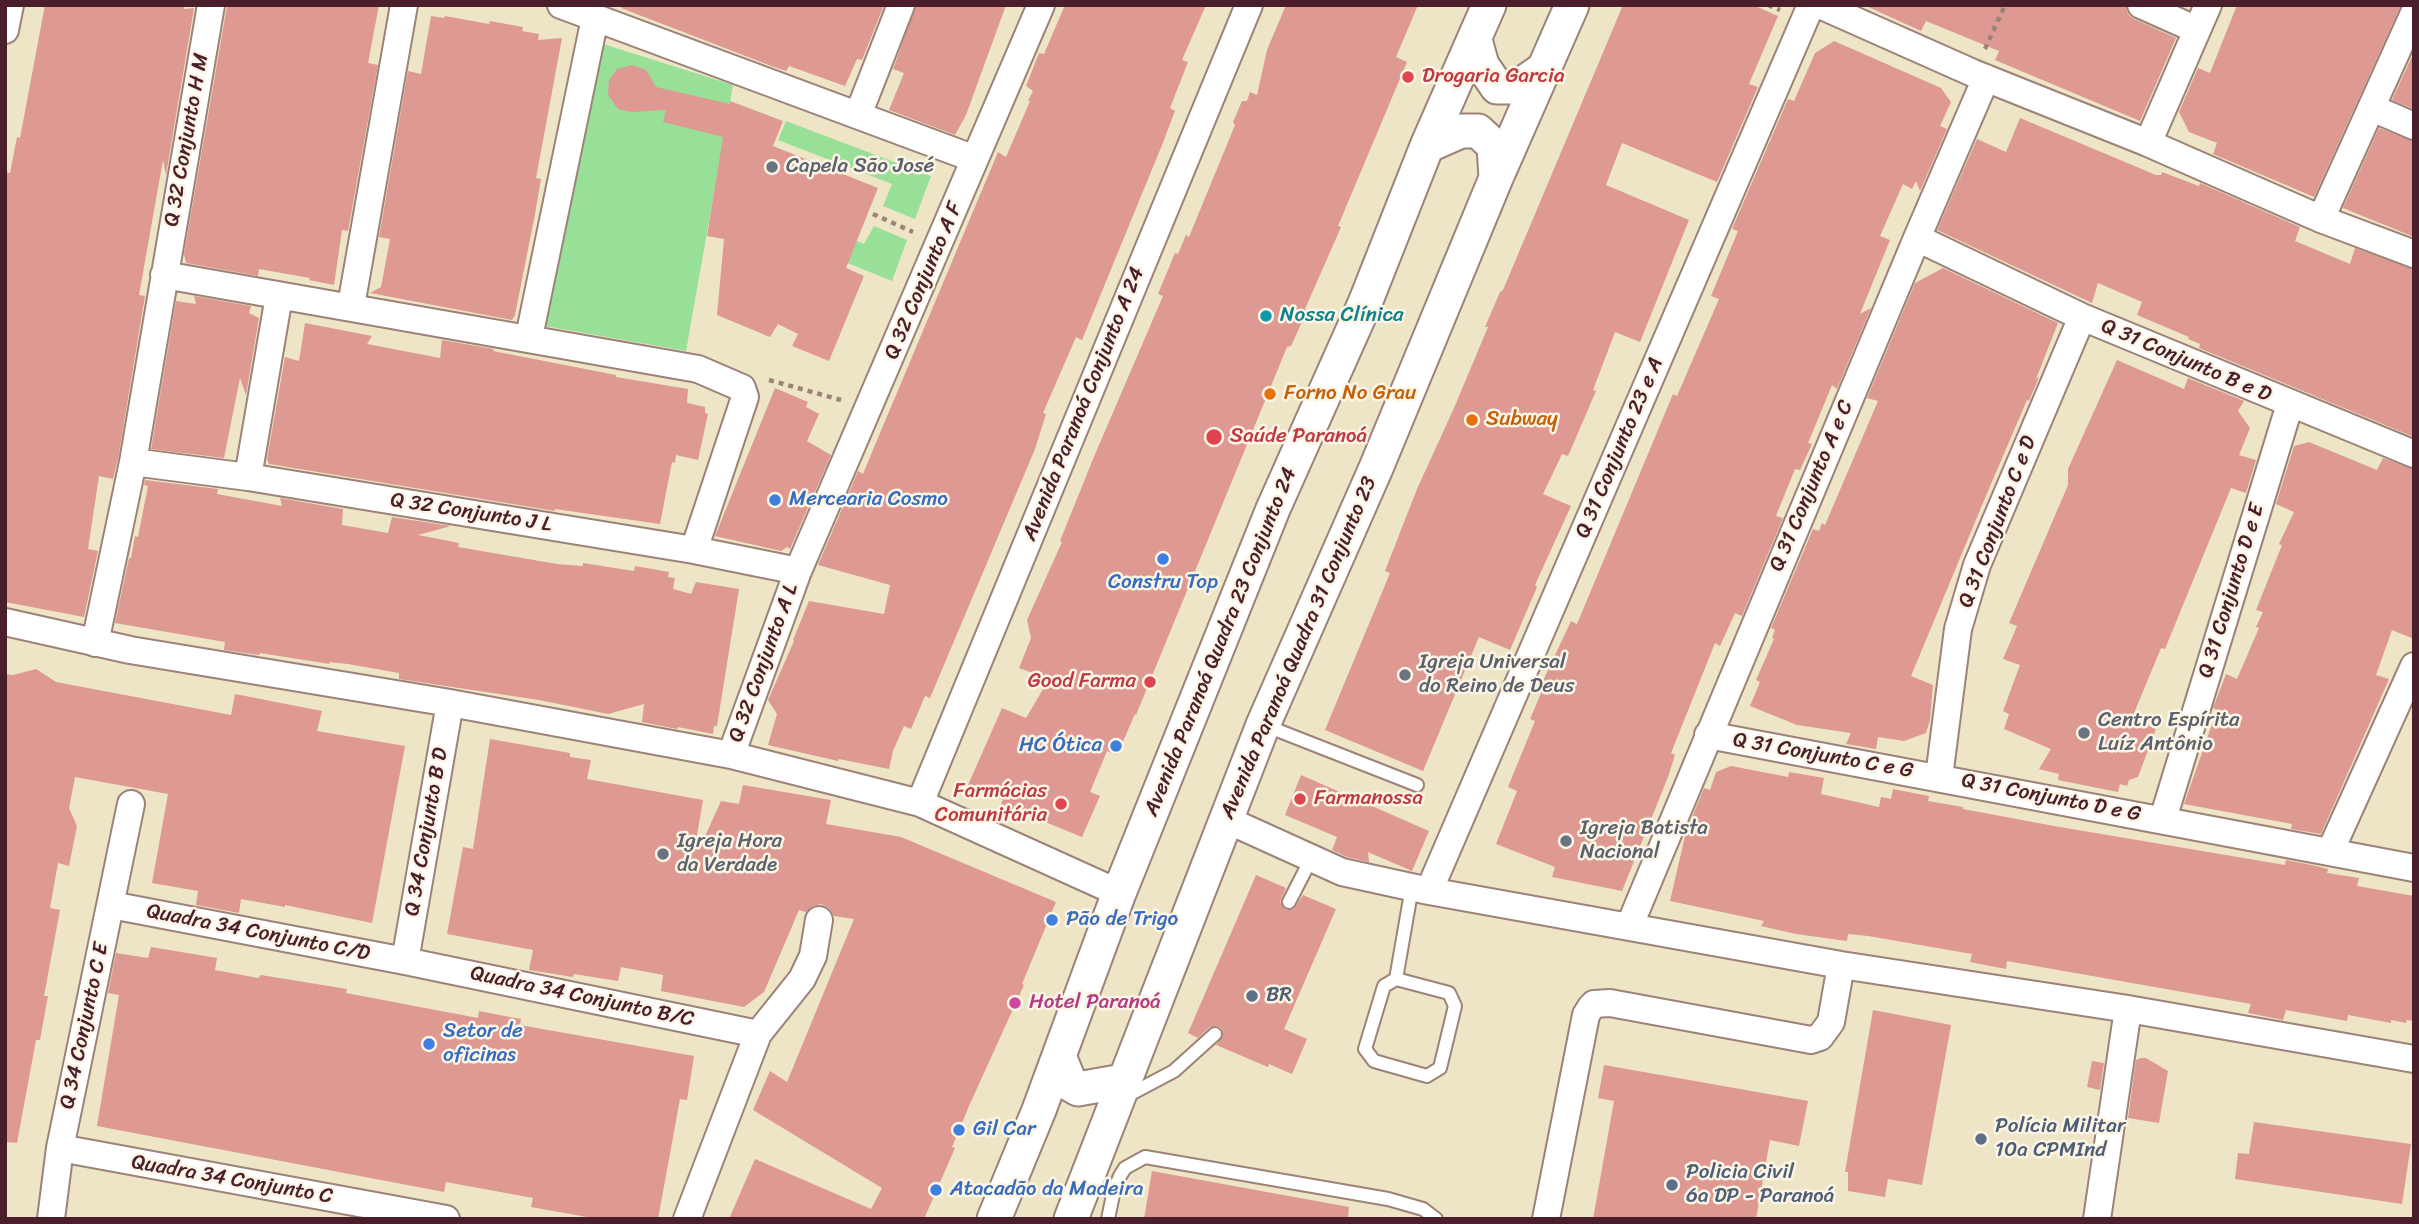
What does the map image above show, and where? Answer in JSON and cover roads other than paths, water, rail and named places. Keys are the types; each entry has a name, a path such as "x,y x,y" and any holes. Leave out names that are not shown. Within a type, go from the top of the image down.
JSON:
{"street":[{"path":"5,30 10,5"},
{"name":"Q 32 Conjunto H M","path":"95,643 133,462 211,5"},
{"path":"351,306 404,5"},
{"path":"561,5 975,159"},
{"path":"858,115 901,5"},
{"name":"Q 32 Conjunto A F","path":"798,571 1041,5"},
{"name":"Avenida Paranoá Conjunto A 24","path":"920,803 1249,5"},
{"name":"Avenida Paranoá Quadra 23 Conjunto 24","path":"994,1219 1059,1056 1119,893 1273,509 1366,303 1427,146 1489,5"},
{"name":"Avenida Paranoá Quadra 31 Conjunto 23","path":"1090,1215 1119,1091 1225,819 1572,5"},
{"name":"Q 31 Conjunto 23 e A","path":"1420,889 1811,5"},
{"path":"1819,5 2321,219 2414,254"},
{"path":"2141,5 2197,30"},
{"path":"2148,143 2208,5"},
{"path":"2321,219 2414,13"},
{"path":"529,337 595,18"},
{"path":"1475,40 1482,65 1497,87 1518,87 1545,68"},
{"name":"Q 31 Conjunto A e C","path":"1629,927 1917,238 1980,75"},
{"path":"2372,108 2414,126"},
{"path":"1427,146 1461,131 1478,131 1494,146 1496,178"},
{"name":"Q 31 Conjunto B e D","path":"1917,238 2082,317 2414,454"},
{"path":"164,275 529,337 698,369 742,388 745,397 694,550"},
{"path":"248,477 279,296"},
{"name":"Q 31 Conjunto C e D","path":"1939,778 1958,629 1977,565 2082,317"},
{"name":"Q 31 Conjunto D e E","path":"2163,819 2290,404"},
{"name":"Q 32 Conjunto J L","path":"133,462 248,477 694,550 798,571"},
{"name":"Q 32 Conjunto A L","path":"731,755 798,571"},
{"path":"5,622 95,643 450,703 731,755 920,803 1119,893"},
{"path":"2330,852 2414,666"},
{"name":"Q 34 Conjunto B D","path":"405,961 450,703"},
{"name":"Q 31 Conjunto C e G","path":"1708,735 1939,778"},
{"name":"Q 31 Conjunto D e G","path":"1939,778 2414,868"},
{"name":"Q 34 Conjunto C E","path":"51,1219 60,1148 131,804"},
{"path":"1225,819 1342,872 1420,889 1841,965 2128,1009 2414,1059"},
{"name":"Quadra 34 Conjunto C/D","path":"111,905 405,961"},
{"path":"687,1219 758,1034 802,979 813,956 820,920"},
{"name":"Quadra 34 Conjunto B/C","path":"405,961 758,1034"},
{"path":"1546,1219 1586,1014 1594,1004 1610,1003 1811,1040 1820,1037 1831,1022 1841,965"},
{"path":"2097,1219 2128,1009"},
{"path":"1059,1056 1071,1085 1078,1089 1119,1091"},
{"name":"Quadra 34 Conjunto C","path":"60,1148 446,1219"}],"lane":[{"path":"1263,725 1417,785"},
{"path":"1289,902 1311,859"},
{"path":"1396,979 1449,993 1455,1006 1440,1068 1427,1076 1374,1061 1365,1049 1384,986 1396,979 1420,889"},
{"path":"1119,1091 1174,1071 1215,1034"},
{"path":"1090,1215 1114,1190 1125,1168 1145,1157 1388,1199 1423,1209 1436,1219"}],"place":[{"name":"Drogaria Garcia","path":"1408,77"},
{"name":"Capela São José","path":"772,167"},
{"name":"Nossa Clínica","path":"1266,316"},
{"name":"Forno No Grau","path":"1270,394"},
{"name":"Subway","path":"1472,420"},
{"name":"Saúde Paranoá","path":"1214,437"},
{"name":"Mercearia Cosmo","path":"775,500"},
{"name":"Constru Top","path":"1163,559"},
{"name":"Igreja Universal do Reino de Deus","path":"1405,675"},
{"name":"Good Farma","path":"1150,682"},
{"name":"Centro Espírita Luíz Antônio","path":"2084,733"},
{"name":"HC Ótica","path":"1116,746"},
{"name":"Farmanossa","path":"1300,799"},
{"name":"Farmácias Comunitária","path":"1061,804"},
{"name":"Igreja Batista Nacional","path":"1566,841"},
{"name":"Igreja Hora da Verdade","path":"663,854"},
{"name":"Pão de Trigo","path":"1052,920"},
{"name":"BR","path":"1252,996"},
{"name":"Hotel Paranoá","path":"1015,1003"},
{"name":"Setor de oficinas","path":"429,1044"},
{"name":"Gil Car","path":"959,1130"},
{"name":"Polícia Militar 10a CPMInd","path":"1981,1139"},
{"name":"Policia Civil 6a DP - Paranoá","path":"1672,1185"},
{"name":"Atacadão da Madeira","path":"936,1190"}]}
